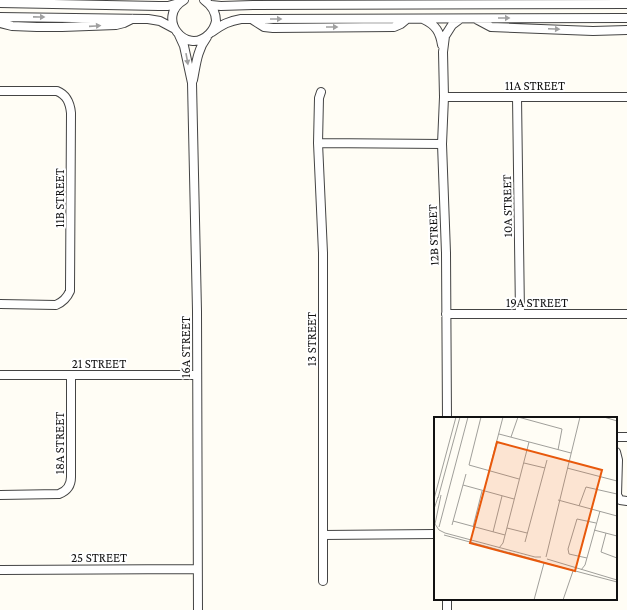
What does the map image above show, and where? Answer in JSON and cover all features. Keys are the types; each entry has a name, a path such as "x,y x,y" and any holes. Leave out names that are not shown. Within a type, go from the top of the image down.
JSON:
{"street":[{"path":"4,2 168,6 182,1"},
{"name":"16A STREET","path":"182,1 175,9 172,22 184,46 192,83 197,311 198,610"},
{"path":"207,2 214,11 216,18 215,25 209,34"},
{"path":"207,2 221,6 627,4"},
{"path":"0,17 148,19 160,22 177,32 184,39 196,41 201,40 222,24 242,19 627,18"},
{"path":"0,23 12,26 87,27 120,24 134,18"},
{"name":"12B STREET","path":"421,18 429,22 438,31 443,52 444,97 442,144 446,253 446,417"},
{"path":"475,18 491,27 593,31 627,30"},
{"name":"12B STREET","path":"443,52 445,36 448,29 460,19"},
{"name":"16A STREET","path":"192,83 199,50 202,42 209,34"},
{"name":"11B STREET","path":"0,91 57,91 66,97 69,102 71,113 70,291 67,297 56,305 0,304"},
{"name":"13 STREET","path":"321,92 319,98 318,143 323,253 323,581"},
{"name":"11A STREET","path":"444,97 627,97"},
{"name":"10A STREET","path":"517,97 520,314"},
{"path":"318,143 442,144"},
{"name":"19A STREET","path":"446,314 627,314"},
{"name":"21 STREET","path":"0,375 197,375"},
{"name":"18A STREET","path":"0,495 59,494 64,492 71,483 71,375"},
{"path":"617,456 617,495 620,500 627,501"},
{"path":"323,535 434,534"},
{"name":"25 STREET","path":"0,570 197,569"}]}
